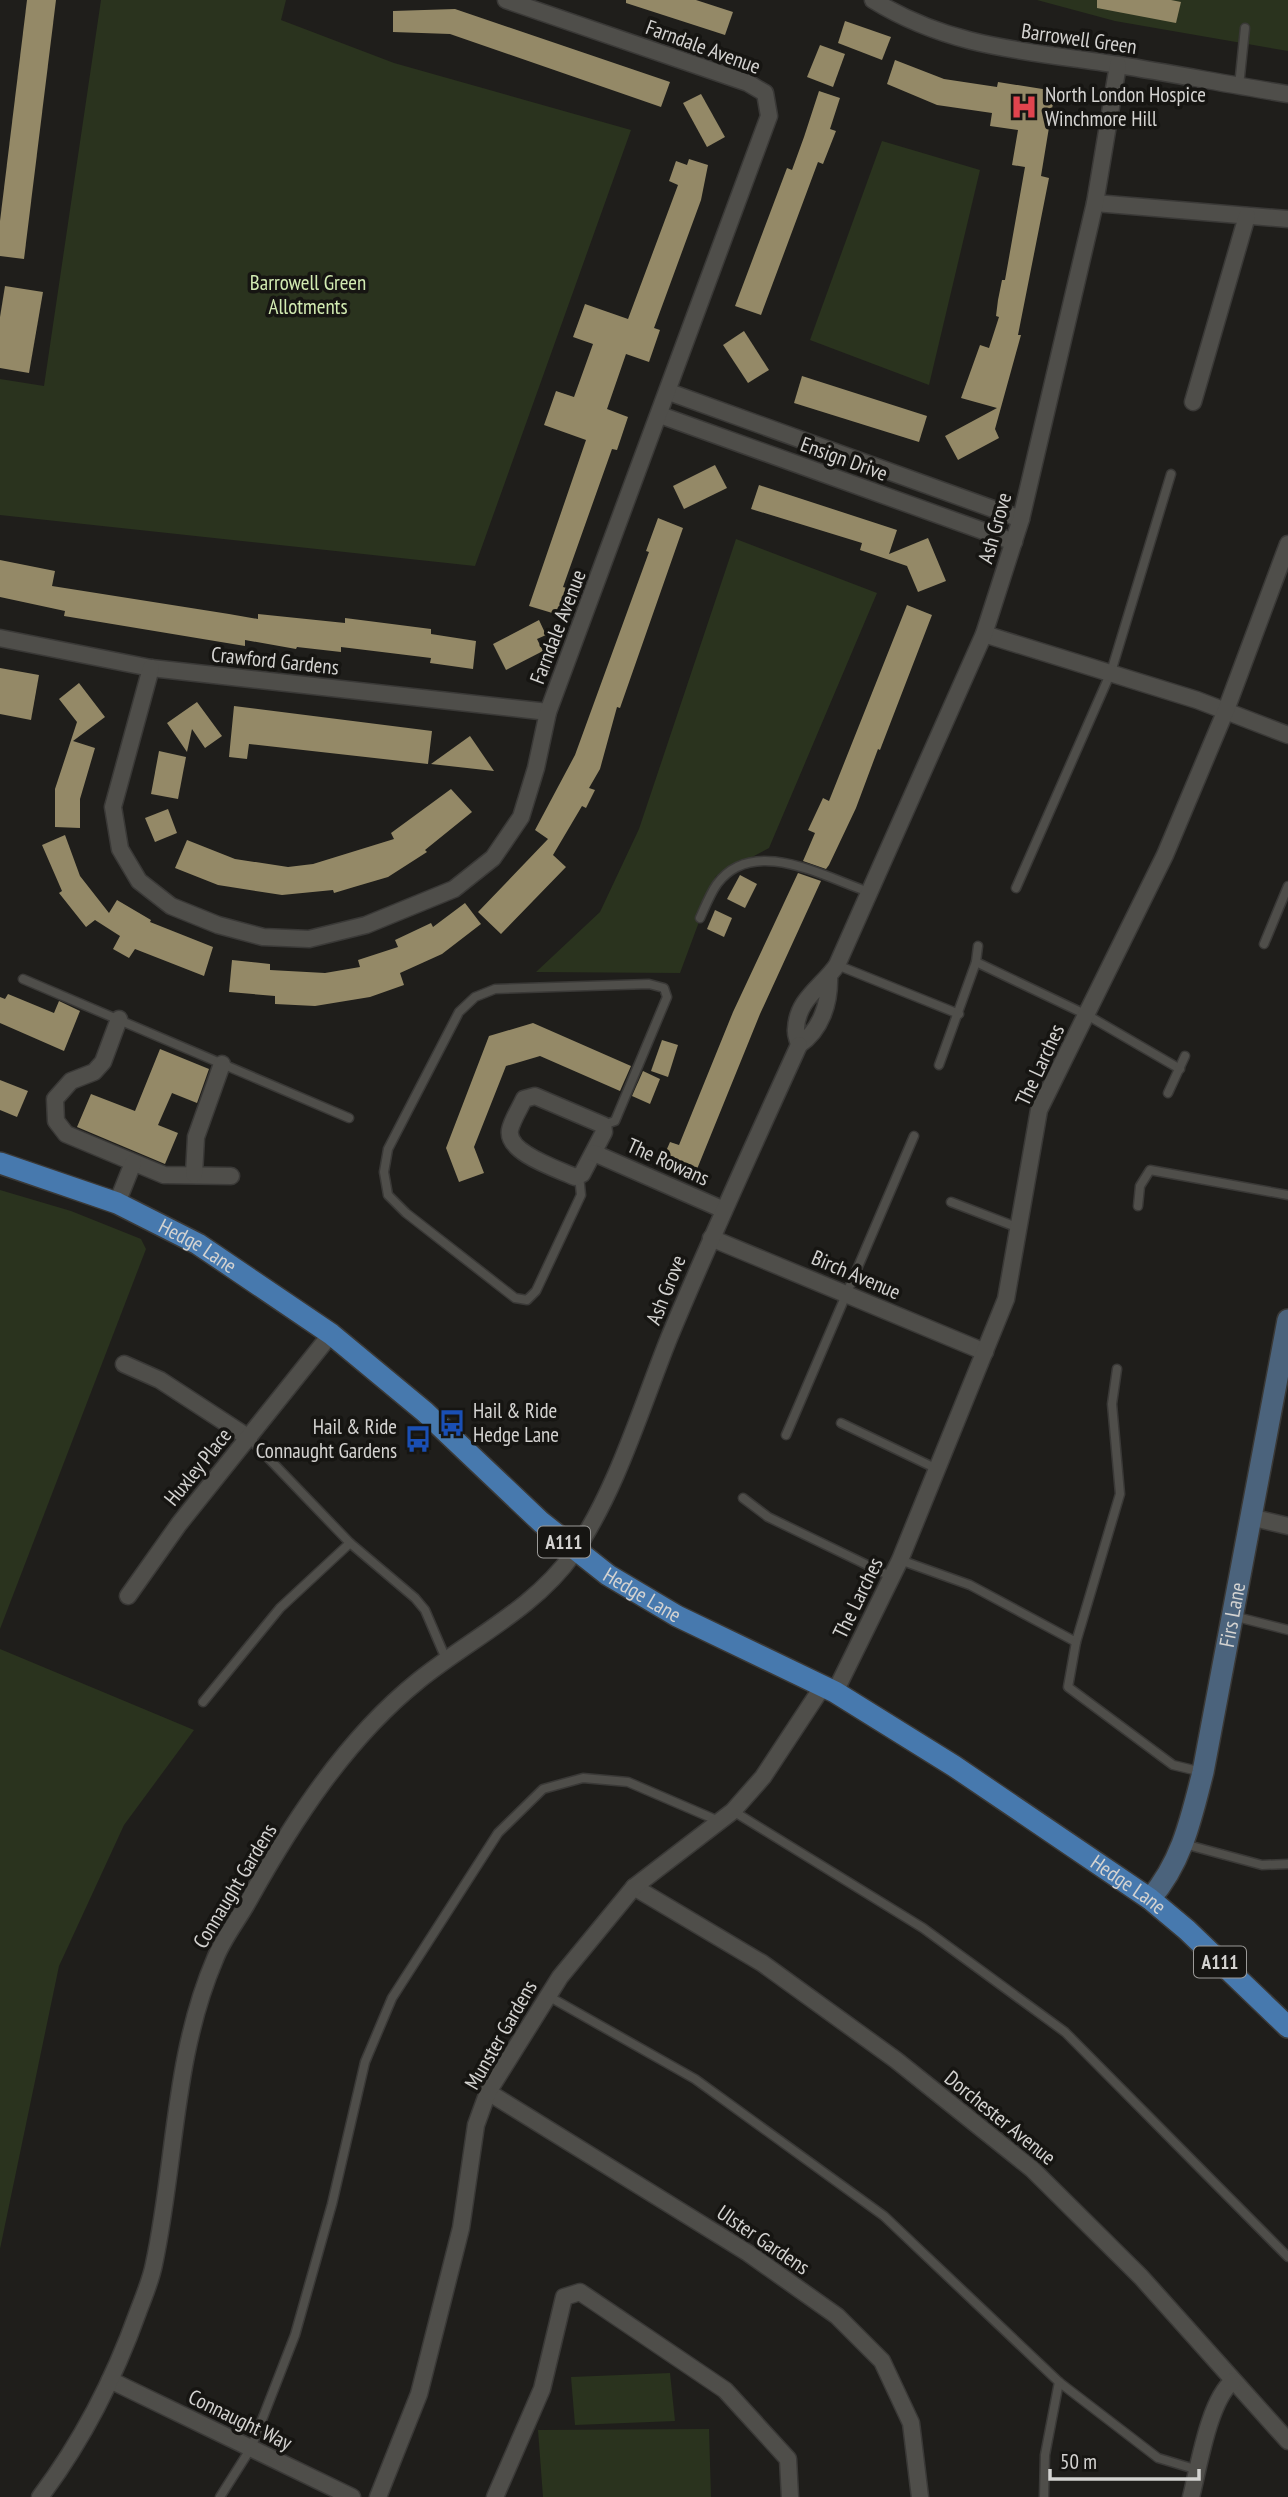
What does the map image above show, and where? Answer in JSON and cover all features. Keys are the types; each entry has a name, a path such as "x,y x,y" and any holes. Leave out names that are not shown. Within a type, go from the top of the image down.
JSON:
{"main road":[{"name":"Hedge Lane","path":"0,1163 117,1203 198,1244 331,1334 425,1412 575,1551 607,1575 677,1616 829,1689 954,1766 1150,1899 1187,1930 1288,2027"}],"street":[{"name":"Farndale Avenue","path":"151,668 113,807 120,849 139,881 171,906 218,925 263,937 309,939 366,925 454,889 493,858 521,817 536,768 548,712 669,392 769,116 765,93 748,83 506,0"},
{"name":"Barrowell Green","path":"873,0 907,20 946,36 997,49 1118,65 1288,94"},
{"name":"Ash Grove","path":"575,1551 601,1505 710,1238 799,1045 811,1038 830,998 833,971 985,634 1021,519 1095,203 1118,65"},
{"path":"1095,203 1288,219"},
{"path":"1193,402 1247,216"},
{"name":"Ensign Drive","path":"669,392 1021,519"},
{"name":"Ensign Drive","path":"660,415 1014,542"},
{"name":"The Larches","path":"829,1689 900,1560 935,1468 1006,1300 1039,1110 1165,855 1226,710 1288,544"},
{"path":"985,634 1226,710 1288,735"},
{"name":"Crawford Gardens","path":"0,638 151,668 548,712"},
{"path":"120,1019 103,1062 93,1072 71,1081 55,1099 56,1121 66,1134 164,1175 231,1176"},
{"path":"194,1174 196,1137 222,1064"},
{"path":"535,1096 603,1125 604,1132 594,1153 575,1177 521,1152 511,1142 509,1131 524,1099 535,1096"},
{"name":"The Rowans","path":"594,1153 724,1210"},
{"path":"117,1203 133,1163"},
{"name":"Birch Avenue","path":"710,1238 985,1352"},
{"name":"Firs Lane","path":"1150,1899 1169,1876 1184,1844 1203,1772 1288,1320"},
{"name":"Huxley Place","path":"128,1596 179,1524 331,1334"},
{"path":"124,1364 160,1380 249,1438"},
{"path":"1250,1517 1288,1526"},
{"name":"Connaught Gardens","path":"40,2497 72,2453 102,2402 121,2361 153,2268 166,2193 172,2124 187,2048 215,1957 261,1878 359,1735 446,1659 524,1606 556,1576 575,1551"},
{"name":"Munster Gardens","path":"378,2497 419,2394 461,2228 476,2125 488,2092 560,1977 634,1887 727,1816 763,1777 829,1689"},
{"name":"Dorchester Avenue","path":"634,1887 762,1963 896,2060 1032,2169 1141,2277 1288,2440"},
{"name":"Ulster Gardens","path":"488,2092 748,2253 837,2316 882,2361 911,2423 920,2497"},
{"path":"495,2497 542,2389 564,2297 580,2292 725,2390 788,2459 790,2497"},
{"name":"Connaught Way","path":"110,2380 352,2497"},
{"path":"1191,2497 1217,2404 1223,2388 1233,2381"}],"lane":[{"path":"1239,86 1245,28"},
{"path":"1016,888 1111,672 1171,474"},
{"path":"700,918 717,885 729,872 757,860 776,860 869,892"},
{"path":"1264,944 1288,886"},
{"path":"939,1065 976,962 978,946"},
{"path":"976,962 1087,1014 1180,1069"},
{"path":"833,971 958,1014"},
{"path":"23,979 349,1118"},
{"path":"579,1175 581,1195 536,1291 527,1300 515,1298 406,1213 388,1195 384,1172 388,1149 458,1012 475,997 495,989 649,984 664,988 667,997 615,1121 603,1125"},
{"path":"1168,1093 1185,1056"},
{"path":"786,1435 914,1136"},
{"path":"1138,1206 1140,1186 1150,1170 1288,1195"},
{"path":"951,1202 1019,1228"},
{"path":"1117,1369 1112,1404 1120,1494 1076,1642 1068,1687 1173,1765 1203,1772"},
{"path":"841,1423 935,1468"},
{"path":"249,1438 350,1543 415,1598 425,1610 446,1659"},
{"path":"743,1498 768,1517 892,1577"},
{"path":"203,1702 280,1608 350,1543"},
{"path":"900,1560 970,1585 1076,1642"},
{"path":"1233,1616 1288,1630"},
{"path":"220,2497 251,2448 295,2335 332,2204 365,2062 393,1998 499,1833 543,1788 583,1778 628,1782 727,1816 923,1928 1065,2032 1288,2257"},
{"path":"1184,1844 1262,1865 1288,1864"},
{"path":"548,1996 695,2078 884,2216 1059,2382 1158,2458 1198,2470"},
{"path":"1045,2497 1045,2455 1059,2382"}],"green space":[{"name":"Barrowell Green Allotments","path":"101,0 286,0 281,20 394,63 631,130 475,566 0,515 0,379 44,386"},
{"path":"1037,0 1288,0 1288,51 1115,21"},
{"path":"882,141 980,170 929,385 810,340"},
{"path":"736,539 877,593 769,848 716,876 680,973 536,972 600,912 639,829"},
{"path":"0,1190 71,1211 141,1239 146,1249 0,1629"},
{"path":"0,1649 194,1730 124,1825 59,1966 0,2249"},
{"path":"670,2373 675,2421 575,2425 571,2377"},
{"path":"709,2429 711,2497 543,2497 538,2430"}],"building":[{"path":"27,0 56,0 24,259 0,256 0,221"},
{"path":"626,0 696,0 733,12 725,35 626,3"},
{"path":"1097,0 1181,2 1176,23 1097,8"},
{"path":"455,9 670,82 661,107 450,34 393,32 393,11"},
{"path":"845,21 891,37 882,60 838,43"},
{"path":"820,45 845,54 833,87 807,77"},
{"path":"895,60 944,79 997,87 998,82 1055,91 1041,176 1049,178 1018,335 1021,335 995,429 999,438 958,460 945,436 997,408 961,398 980,345 989,348 999,317 996,316 998,300 1002,280 1005,280 1025,167 1012,165 1018,130 990,126 992,113 937,105 887,84"},
{"path":"819,91 840,98 830,129 836,131 823,164 818,162 761,315 735,306 787,168 792,170"},
{"path":"701,94 725,137 707,147 683,103"},
{"path":"689,159 708,165 701,200 654,328 660,330 649,362 626,354 607,409 628,417 617,450 612,449 563,587 577,591 569,618 529,606 586,440 544,425 556,391 574,397 593,344 573,337 585,304 628,319 678,185 669,181 676,161 687,165"},
{"path":"5,286 43,292 29,373 0,368 0,317"},
{"path":"744,331 769,370 748,383 723,345"},
{"path":"802,376 927,416 919,442 794,403"},
{"path":"715,465 727,488 684,509 673,486"},
{"path":"759,485 897,530 889,554 928,538 946,581 918,592 907,566 860,550 862,543 751,509"},
{"path":"658,518 683,528 620,708 617,707 600,769 589,788 595,790 586,808 582,806 553,855 566,867 501,934 478,912 548,839 535,830 575,755 649,552 646,551"},
{"path":"0,560 55,571 52,586 258,619 258,614 345,623 345,618 431,629 431,634 476,641 473,669 430,663 431,658 341,647 341,652 296,649 245,640 245,646 64,616 65,611 0,597"},
{"path":"907,605 932,615 880,750 878,749 856,808 829,865 826,869 803,861 815,833 808,830 823,798 829,801"},
{"path":"539,620 546,635 537,639 543,651 506,670 493,644"},
{"path":"0,668 39,675 31,720 0,714"},
{"path":"79,683 105,717 73,741 95,748 80,799 80,828 55,827 55,789 77,722 59,699"},
{"path":"197,702 222,736 205,748 192,729 187,752 167,723"},
{"path":"234,706 432,731 428,764 249,744 247,759 229,757"},
{"path":"470,736 494,771 431,764"},
{"path":"159,751 186,757 178,799 151,794"},
{"path":"451,789 472,812 425,850 427,852 388,877 334,893 333,890 282,895 218,885 175,868 187,840 235,859 288,867 313,864 394,839 391,833"},
{"path":"168,809 177,833 155,842 145,818"},
{"path":"65,835 80,876 109,913 117,900 151,920 150,922 213,947 204,976 135,949 129,958 113,949 120,936 95,920 86,927 59,893 62,891 42,845"},
{"path":"798,873 821,881 760,1014 693,1179 660,1165 670,1142 679,1145 733,1012"},
{"path":"740,875 757,884 745,908 727,899"},
{"path":"465,903 481,924 442,954 400,973 404,985 370,997 315,1006 275,1004 275,996 229,992 232,960 270,964 270,970 325,973 360,967 358,960 398,947 395,940 431,923 433,927"},
{"path":"715,910 732,918 724,937 707,929"},
{"path":"8,994 54,1013 59,1001 80,1011 64,1051 0,1023 0,997 5,999"},
{"path":"533,1023 631,1066 620,1091 540,1056 506,1066 474,1147 484,1173 459,1182 446,1148 489,1036"},
{"path":"662,1040 678,1045 668,1077 651,1071"},
{"path":"160,1049 209,1069 197,1103 172,1093 158,1125 178,1133 165,1164 77,1127 91,1094 135,1111"},
{"path":"643,1071 660,1079 650,1104 632,1096"},
{"path":"0,1080 28,1091 17,1117 0,1110"}],"place":[{"name":"North London Hospice Winchmore Hill","path":"1024,107"},
{"name":"Hail & Ride Hedge Lane","path":"452,1423"},
{"name":"Hail & Ride Connaught Gardens","path":"418,1439"}]}
